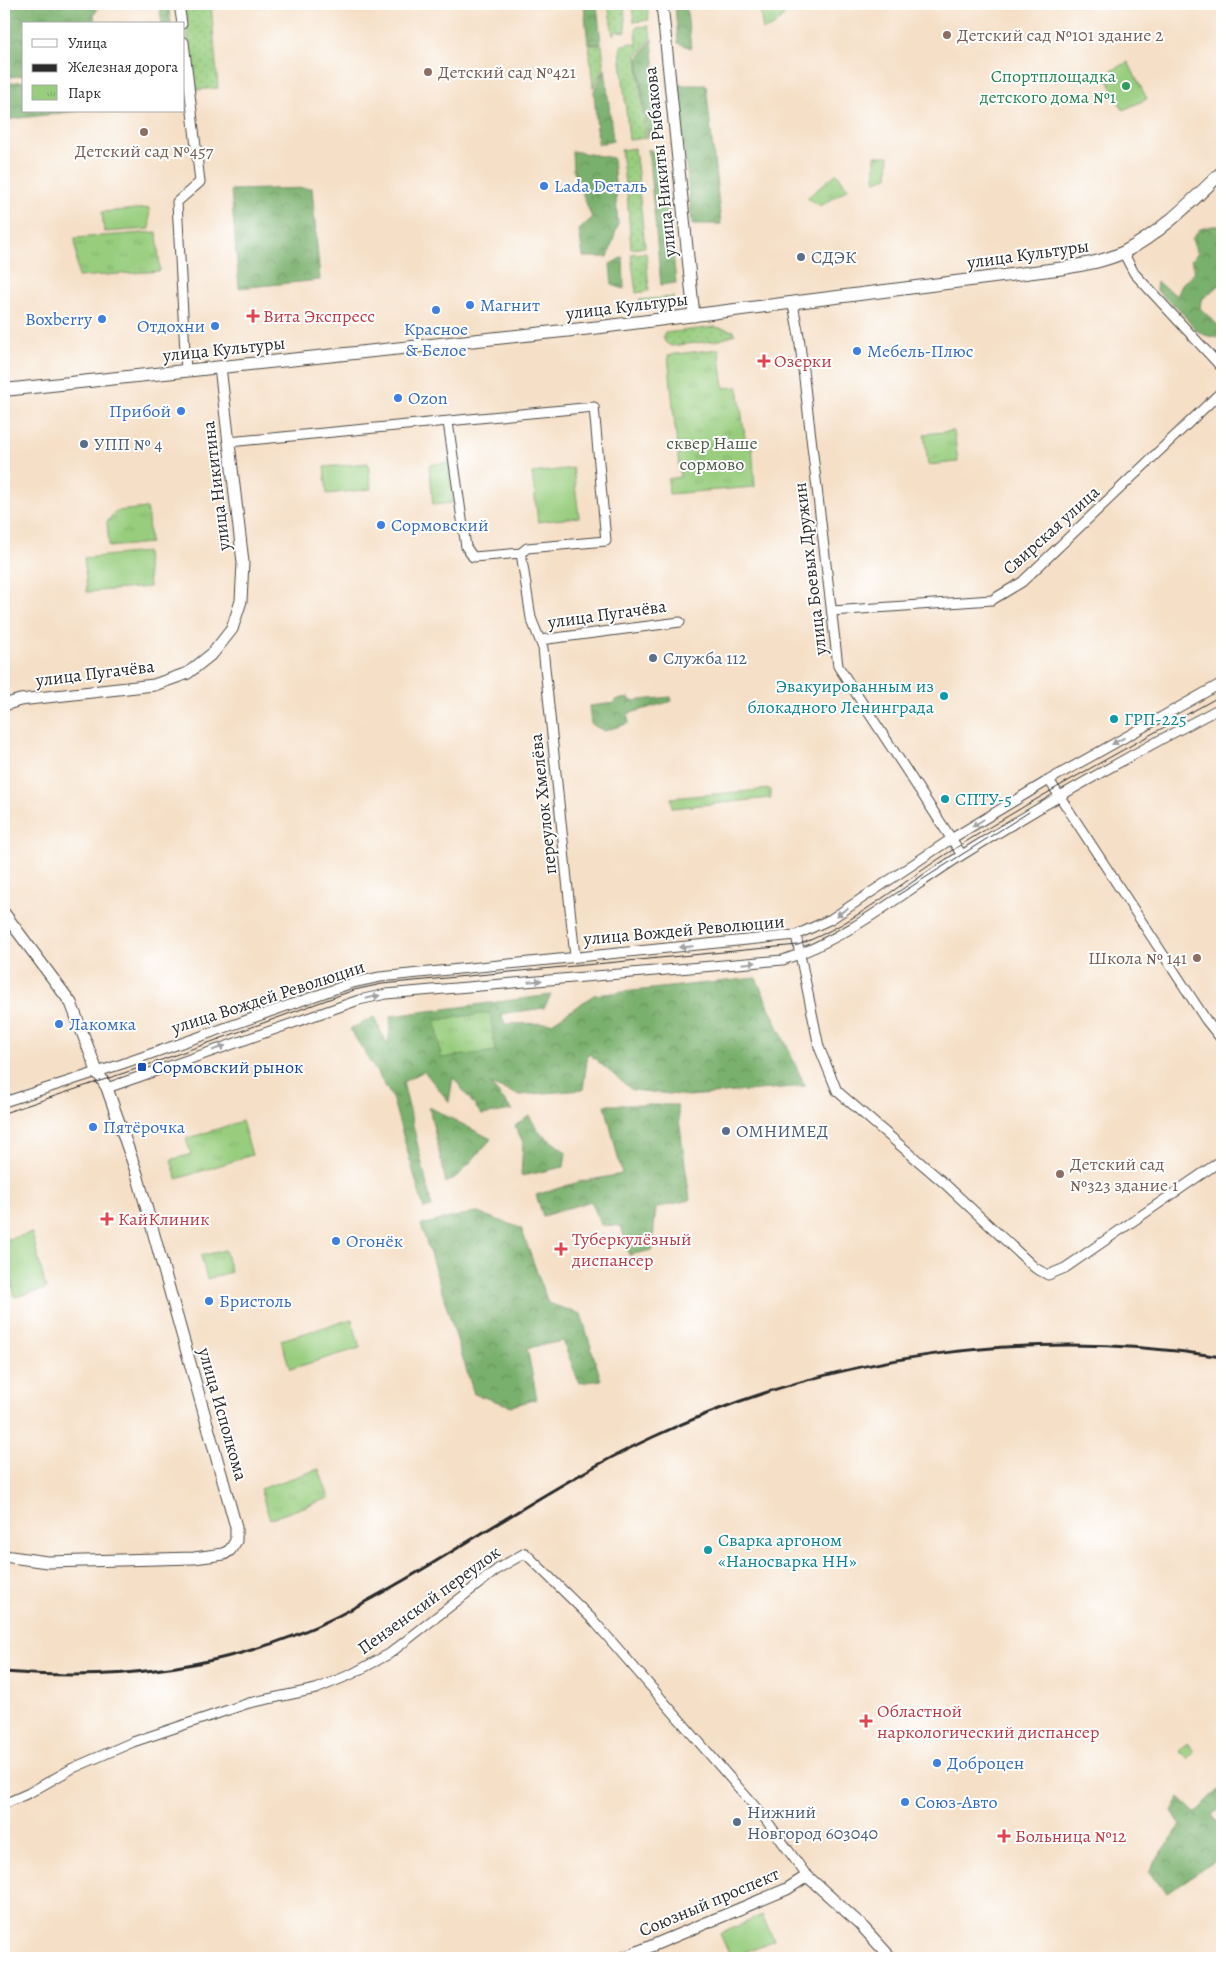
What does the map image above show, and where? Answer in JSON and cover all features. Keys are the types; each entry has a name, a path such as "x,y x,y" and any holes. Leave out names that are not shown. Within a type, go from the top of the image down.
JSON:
{"main road":[{"name":"улица Культуры","path":"4,390 694,316 1065,268 1103,260 1124,252 1176,215 1222,172"}],"street":[{"path":"179,4 182,22"},
{"name":"улица Никиты Рыбакова","path":"662,4 694,316"},
{"path":"185,51 200,182 177,202 186,371"},
{"path":"1124,252 1134,273 1222,368"},
{"name":"улица Боевых Дружин","path":"793,304 799,336 828,596 832,611 838,666 962,855"},
{"name":"улица Никитина","path":"220,368 243,562 241,601"},
{"name":"Свирская улица","path":"832,611 992,600 1022,582 1222,391"},
{"path":"229,442 594,407 606,541 527,548 521,553 473,557 466,547 448,422"},
{"name":"переулок Хмелёва","path":"521,553 531,618 541,644 574,957"},
{"name":"улица Пугачёва","path":"4,705 20,700 154,685 188,674 213,652 232,629 241,601"},
{"name":"улица Пугачёва","path":"541,644 680,622"},
{"name":"улица Вождей Революции","path":"4,1102 97,1072 352,983 380,977 796,936 832,919 952,839 1049,780 1222,683"},
{"name":"улица Вождей Революции","path":"107,1088 333,1008 386,994 783,960 799,955 846,931 962,855 1059,795 1222,707"},
{"path":"1049,780 1206,1020 1222,1040"},
{"name":"улица Исполкома","path":"4,913 71,1003 97,1072 107,1088 137,1174 236,1527 236,1541 230,1550 224,1554 194,1558 47,1562 4,1556"},
{"path":"796,936 819,1047 837,1091 944,1183 1035,1268 1048,1275 1065,1268 1222,1160"},
{"name":"Пензенский переулок","path":"4,1804 29,1793 73,1768 143,1738 249,1703 316,1689 352,1674 389,1654 499,1568 525,1553 599,1627 764,1817 807,1876"},
{"path":"807,1876 860,1924 891,1958"},
{"name":"Союзный проспект","path":"623,1958 787,1888 807,1876"}],"green space":[{"path":"4,4 100,4 94,15 95,22 22,22 22,75 4,78"},
{"path":"159,4 168,4 171,22 162,22"},
{"path":"184,4 211,4 218,88 194,90"},
{"path":"584,4 597,4 601,44 588,44"},
{"path":"608,4 624,4 626,32 617,31 613,35"},
{"path":"632,4 647,4 649,20 634,22"},
{"path":"675,4 686,4 691,48 678,43"},
{"path":"768,4 783,4 789,10 774,26 763,30 760,12"},
{"path":"649,26 651,38 637,56 646,138 629,140 620,50 622,45 633,43 637,46 636,27"},
{"path":"652,39 660,128 648,137 638,59"},
{"path":"589,45 602,45 604,67 593,88"},
{"name":"Спортплощадка детского дома №1","path":"1128,62 1147,99 1123,110 1105,74"},
{"path":"605,69 613,141 598,144 594,91"},
{"path":"22,81 22,112 70,112 4,120 4,84"},
{"path":"678,85 706,85 721,224 692,224"},
{"path":"635,148 639,183 625,184 621,150"},
{"path":"648,149 664,157 676,283 661,285"},
{"path":"572,151 613,158 618,224 608,257 583,257 579,230 592,218 573,169"},
{"path":"875,156 889,156 888,177 875,181"},
{"path":"837,173 848,189 821,206 807,198"},
{"path":"312,188 320,280 239,288 231,190"},
{"path":"639,190 645,247 631,249 627,191"},
{"path":"149,208 150,229 104,232 102,212"},
{"path":"1222,226 1222,283 1201,300 1200,308 1222,329 1222,338 1200,333 1178,308 1156,289 1157,282 1177,296 1183,283 1195,272 1191,260 1197,254 1192,239 1200,229"},
{"path":"157,232 160,271 78,277 75,238"},
{"path":"646,253 649,291 636,293 631,254"},
{"path":"623,257 624,289 612,285 610,264"},
{"path":"674,297 667,307 650,310 641,309 639,300"},
{"path":"715,327 734,331 735,334 720,340 671,346 665,342 663,336 665,333"},
{"name":"сквер Наше сормово","path":"719,349 724,388 738,387 746,445 752,445 755,487 669,494 668,479 680,477 668,355"},
{"path":"954,431 958,462 928,465 924,434"},
{"path":"449,462 453,503 433,505 429,465"},
{"path":"368,463 371,489 327,494 324,467"},
{"path":"573,468 579,517 538,522 532,473"},
{"path":"147,508 150,543 109,547 107,522 116,511"},
{"path":"146,552 149,587 87,592 84,558"},
{"path":"671,697 672,701 627,714 629,723 604,731 591,724 589,706 615,703 615,700 630,698 630,701"},
{"path":"770,789 771,798 672,808 671,798"},
{"path":"756,978 805,1086 689,1096 632,1090 588,1053 583,1090 519,1095 490,1084 512,1110 482,1115 453,1077 449,1102 424,1071 403,1082 432,1207 424,1209 392,1097 350,1029 374,1017 388,1046 391,1016 551,995 544,1008 501,1014 505,1024 552,1023 594,995"},
{"path":"490,1013 495,1051 441,1058 436,1020"},
{"path":"605,1105 677,1105 690,1200 656,1208 652,1250 629,1255 621,1226 601,1225 591,1201 543,1216 536,1195 579,1182 622,1174"},
{"path":"429,1107 491,1139 459,1175 446,1183"},
{"path":"529,1116 540,1133 566,1152 564,1167 521,1176 523,1142 515,1126"},
{"path":"242,1121 252,1155 177,1179 171,1160 191,1154 186,1139"},
{"path":"475,1212 521,1228 548,1303 581,1314 601,1380 579,1383 563,1341 527,1348 537,1399 511,1406 474,1394 421,1225"},
{"path":"32,1233 46,1289 15,1297 4,1253 4,1240"},
{"path":"225,1250 231,1272 207,1279 201,1256"},
{"path":"352,1319 360,1348 290,1369 281,1340"},
{"path":"319,1469 329,1498 270,1519 260,1489"},
{"path":"1187,1743 1194,1751 1187,1759 1179,1751"},
{"path":"1222,1787 1222,1806 1212,1815 1220,1825 1222,1823 1222,1866 1216,1860 1167,1893 1148,1872 1181,1825 1172,1811 1179,1798 1195,1813"},
{"path":"762,1915 774,1940 731,1958 720,1934"}],"tram line":[{"path":"4,1113 142,1067 354,990 382,984 798,945 820,936 861,913 991,826 1222,695"},
{"path":"898,895 1029,812"}],"railway":[{"path":"4,1672 89,1675 175,1667 217,1659 299,1634 378,1595 612,1457 653,1437 720,1409 789,1385 860,1367 932,1355 1004,1347 1077,1345 1150,1348 1222,1357"}],"place":[{"name":"Детский сад №101 здание 2","path":"947,35"},
{"name":"Детский сад №421","path":"428,72"},
{"name":"Спортплощадка детского дома №1","path":"1126,86"},
{"name":"Детский сад №457","path":"144,132"},
{"name":"Lada Dеталь","path":"544,186"},
{"name":"СДЭК","path":"801,257"},
{"name":"Магнит","path":"470,305"},
{"name":"Красное & Белое","path":"436,310"},
{"name":"Вита Экспресс","path":"253,316"},
{"name":"Boxberry","path":"102,319"},
{"name":"Отдохни","path":"215,326"},
{"name":"Мебель-Плюс","path":"857,351"},
{"name":"Озерки","path":"764,361"},
{"name":"Ozon","path":"398,398"},
{"name":"Прибой","path":"181,411"},
{"name":"УПП № 4","path":"84,444"},
{"name":"Сормовский","path":"381,525"},
{"name":"Служба 112","path":"653,658"},
{"name":"Эвакуированным из блокадного Ленинграда","path":"944,696"},
{"name":"ГРП-225","path":"1114,719"},
{"name":"СПТУ-5","path":"945,799"},
{"name":"Школа № 141","path":"1197,958"},
{"name":"Лакомка","path":"59,1024"},
{"name":"Сормовский рынок","path":"142,1067"},
{"name":"Пятёрочка","path":"93,1127"},
{"name":"ОМНИМЕД","path":"726,1131"},
{"name":"Детский сад №323 здание 1","path":"1060,1174"},
{"name":"КайКлиник","path":"107,1219"},
{"name":"Огонёк","path":"336,1241"},
{"name":"Туберкулёзный диспансер","path":"561,1249"},
{"name":"Бристоль","path":"209,1301"},
{"name":"Сварка аргоном «Наносварка НН»","path":"708,1550"},
{"name":"Областной наркологический диспансер","path":"866,1721"},
{"name":"Доброцен","path":"937,1763"},
{"name":"Союз-Авто","path":"905,1802"},
{"name":"Нижний Новгород 603040","path":"737,1822"},
{"name":"Больница №12","path":"1004,1836"}]}
